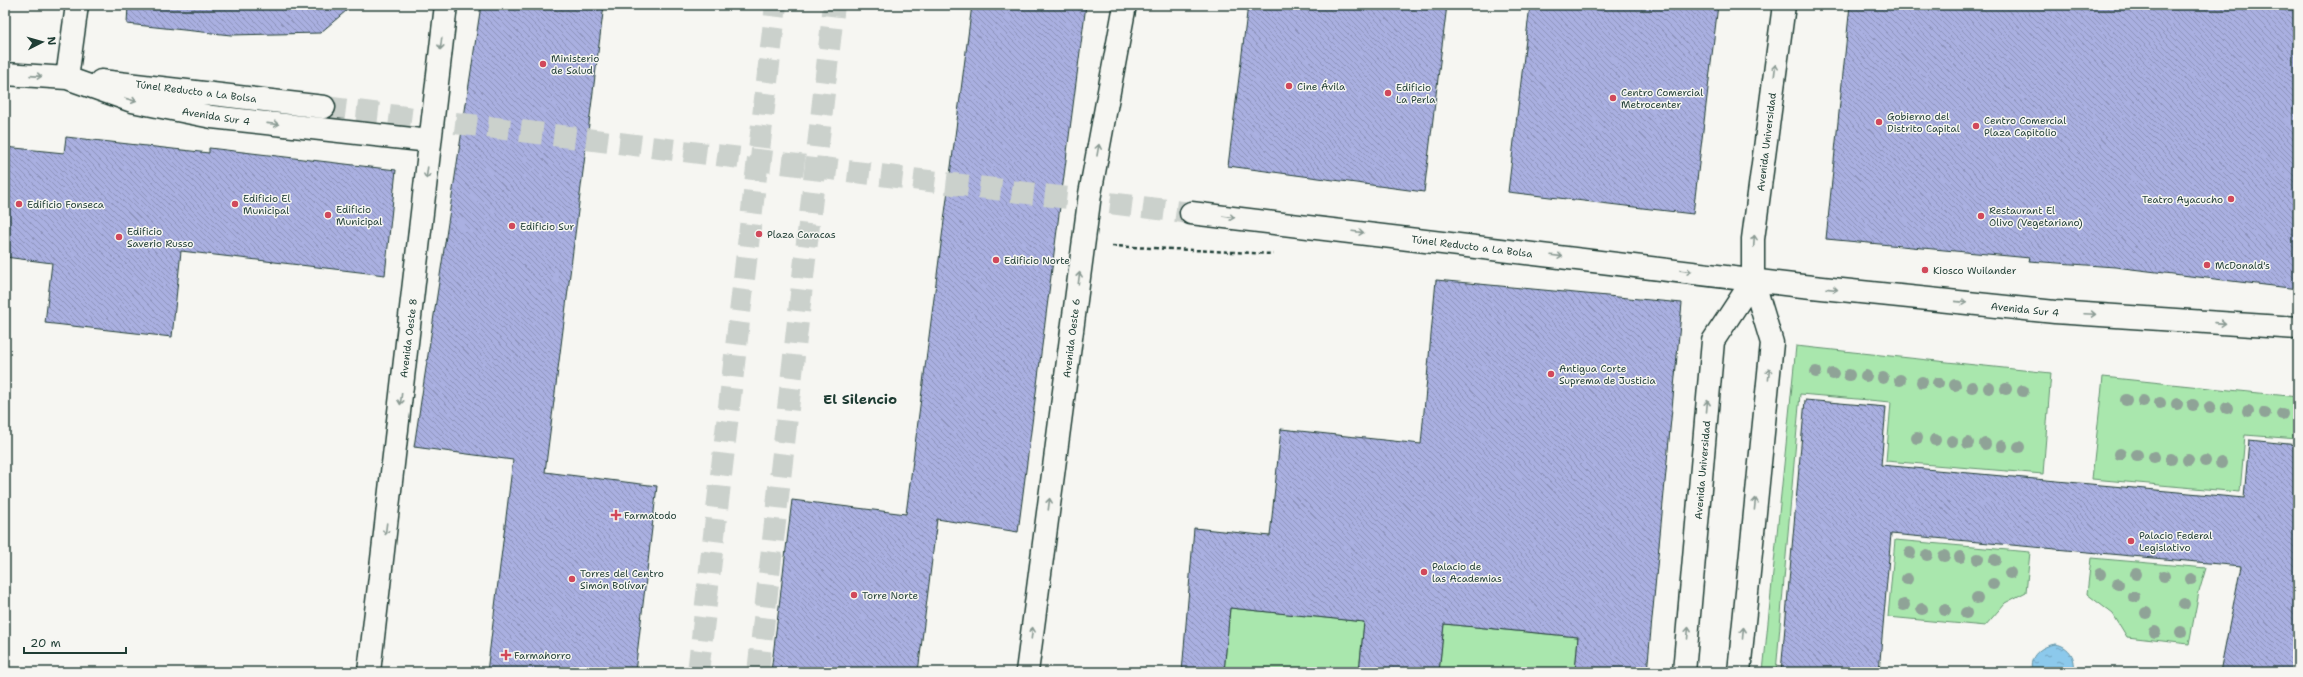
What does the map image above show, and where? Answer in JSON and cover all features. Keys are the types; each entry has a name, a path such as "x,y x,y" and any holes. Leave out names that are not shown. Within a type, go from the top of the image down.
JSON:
{"street":[{"path":"67,78 77,5"},
{"name":"Avenida Oeste 8","path":"369,672 446,5"},
{"name":"Avenida Oeste 6","path":"1027,672 1090,194 1125,5"},
{"name":"Avenida Universidad","path":"1739,672 1772,343 1753,280 1754,239 1784,5"},
{"name":"Avenida Sur 4","path":"5,74 67,78 132,101 212,117 430,141"},
{"name":"Túnel Reducto a La Bolsa","path":"67,78 159,86 324,107"},
{"name":"Túnel Reducto a La Bolsa","path":"1190,212 1753,280"},
{"name":"Avenida Sur 4","path":"1753,280 2055,312 2298,328"},
{"name":"Avenida Universidad","path":"1684,672 1713,341 1753,280"}],"green space":[{"path":"1796,346 2051,373 2043,474 1886,461 1891,402 1800,394 1776,672 1763,672"},
{"path":"2103,377 2298,397 2298,439 2245,435 2240,492 2092,479"},
{"path":"1895,540 2030,552 2026,592 2005,603 1985,626 1888,617"},
{"path":"2091,558 2206,568 2199,592 2189,644 2127,637 2113,614 2087,594"},
{"path":"1230,608 1364,622 1359,672 1224,672"},
{"path":"1444,624 1578,637 1575,672 1439,672"}],"water":[{"path":"2056,644 2061,645 2071,654 2074,662 2074,672 2032,672 2032,661 2037,653 2045,647"}],"building":[{"path":"128,5 353,5 320,33 231,35 127,24"},
{"name":"Edificio Sur","path":"481,5 604,5 545,472 657,486 635,672 487,672 513,460 414,447"},
{"name":"Edificio Norte","path":"972,5 1086,5 1018,532 937,519 918,672 771,672 792,500 906,514"},
{"path":"1248,5 1447,5 1424,192 1228,166"},
{"name":"Centro Comercial Metrocenter","path":"1530,5 1718,5 1693,214 1508,192"},
{"path":"1850,5 2298,5 2298,289 2115,267 2029,261 2030,258 1826,239"},
{"path":"66,137 209,153 209,148 396,170 385,275 181,251 172,337 45,323 52,263 5,257 5,147 64,153"},
{"name":"Palacio de las Academias","path":"1436,280 1682,303 1647,672 1575,672 1578,637 1444,624 1439,672 1359,672 1364,622 1230,608 1224,672 1182,672 1194,528 1270,536 1281,429 1421,444"},
{"name":"Palacio Federal Legislativo","path":"1805,400 1886,407 1881,465 2244,498 2249,440 2298,445 2298,672 2220,672 2241,566 1891,534 1879,672 1781,672"}],"tunnel":[{"path":"698,672 776,5"},
{"path":"758,672 834,5"},
{"path":"324,107 1191,213"}],"place":[{"name":"Ministerio de Salud","path":"543,64"},
{"name":"Cine Ávila","path":"1289,86"},
{"name":"Edificio La Perla","path":"1388,93"},
{"name":"Centro Comercial Metrocenter","path":"1613,98"},
{"name":"Gobierno del Distrito Capital","path":"1879,122"},
{"name":"Centro Comercial Plaza Capitolio","path":"1976,126"},
{"name":"Teatro Ayacucho","path":"2231,199"},
{"name":"Edificio Fonseca","path":"19,204"},
{"name":"Edificio El Municipal","path":"235,204"},
{"name":"Edificio Municipal","path":"328,215"},
{"name":"Restaurant El Olivo (Vegetariano)","path":"1981,216"},
{"name":"Edificio Sur","path":"512,226"},
{"name":"Plaza Caracas","path":"759,234"},
{"name":"Edificio Saverio Russo","path":"119,237"},
{"name":"Edificio Norte","path":"996,260"},
{"name":"McDonald's","path":"2207,265"},
{"name":"Kiosco Wuilander","path":"1925,270"},
{"name":"Antigua Corte Suprema de Justicia","path":"1551,374"},
{"name":"Farmatodo","path":"616,515"},
{"name":"Palacio Federal Legislativo","path":"2131,541"},
{"name":"Palacio de las Academias","path":"1424,572"},
{"name":"Torres del Centro Simón Bolívar","path":"572,579"},
{"name":"Torre Norte","path":"854,595"},
{"name":"Farmahorro","path":"506,655"}],"district":[{"name":"El Silencio","path":"860,399"}]}
